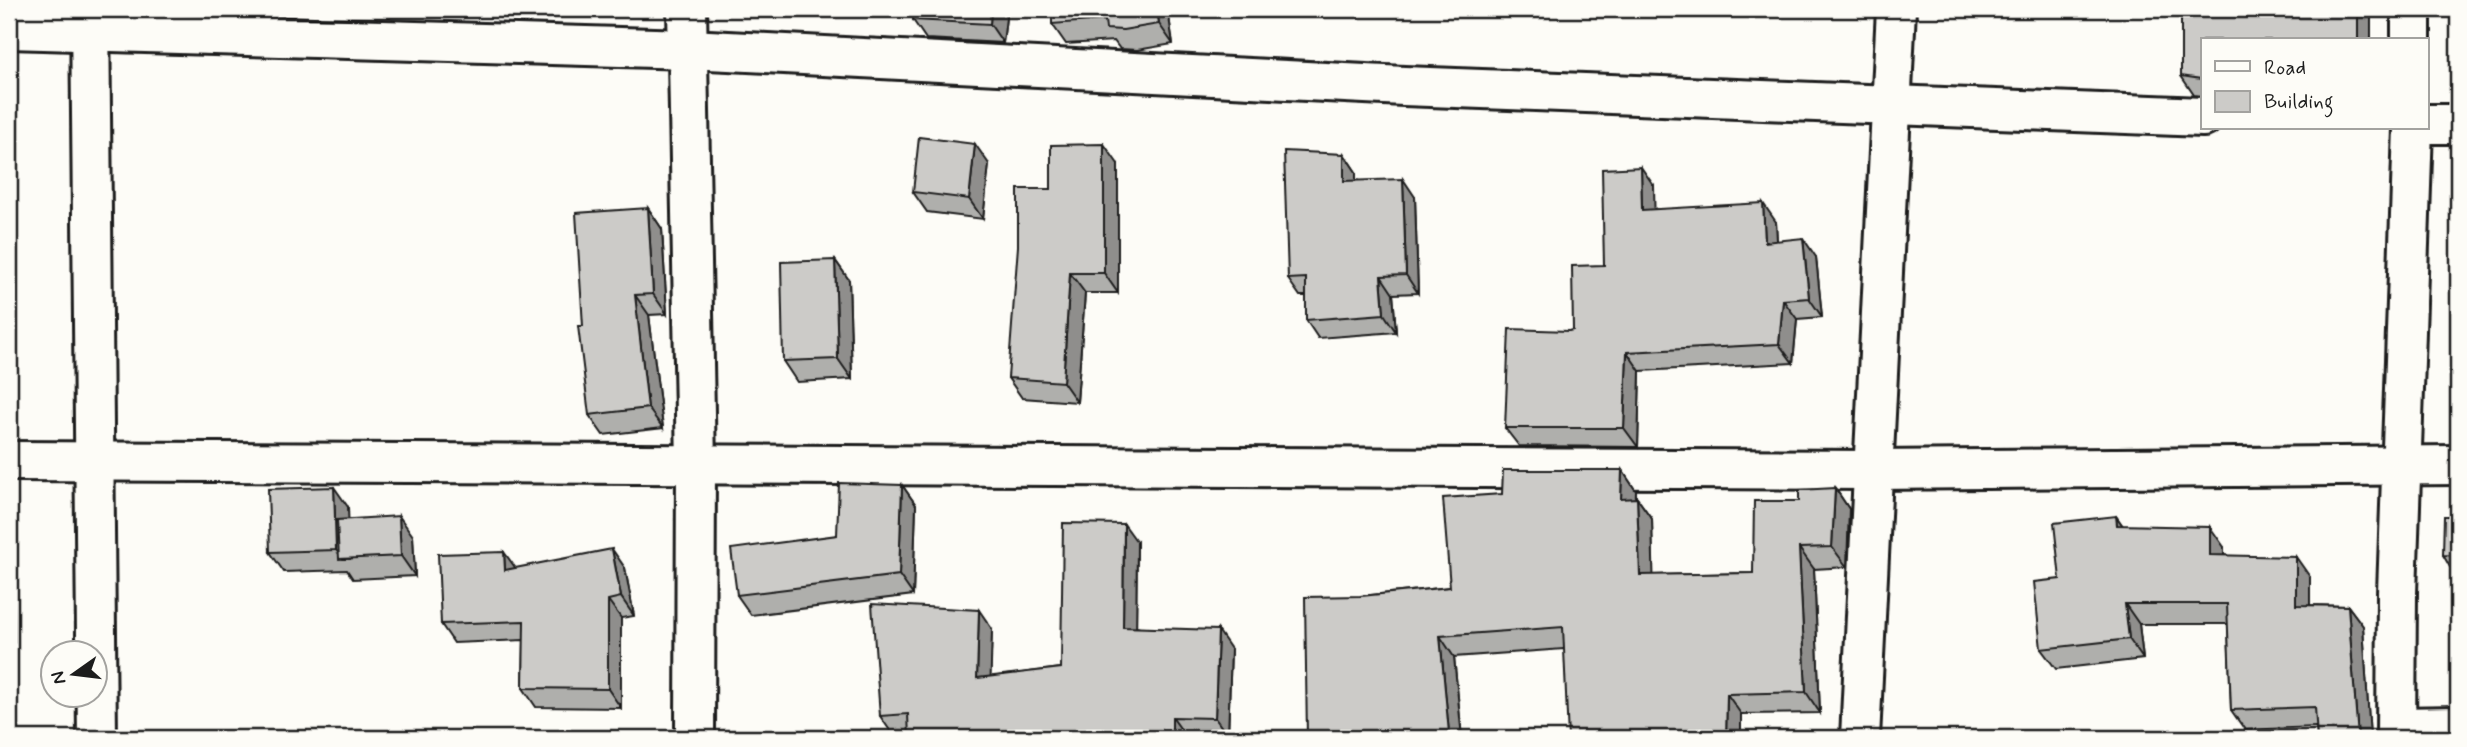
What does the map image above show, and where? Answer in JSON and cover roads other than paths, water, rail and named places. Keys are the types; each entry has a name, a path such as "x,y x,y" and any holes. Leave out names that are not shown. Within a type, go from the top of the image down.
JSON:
{"street":[{"path":"688,9 696,464 695,738"},
{"path":"1860,738 1896,9"},
{"path":"2411,9 2412,38"},
{"path":"90,20 97,738"},
{"path":"9,29 90,20 183,33 689,49 1404,86 2201,117"},
{"path":"2428,124 2458,124"},
{"path":"2413,130 2397,593 2397,733 2458,726"},
{"path":"9,461 1873,470 2458,465"}]}
